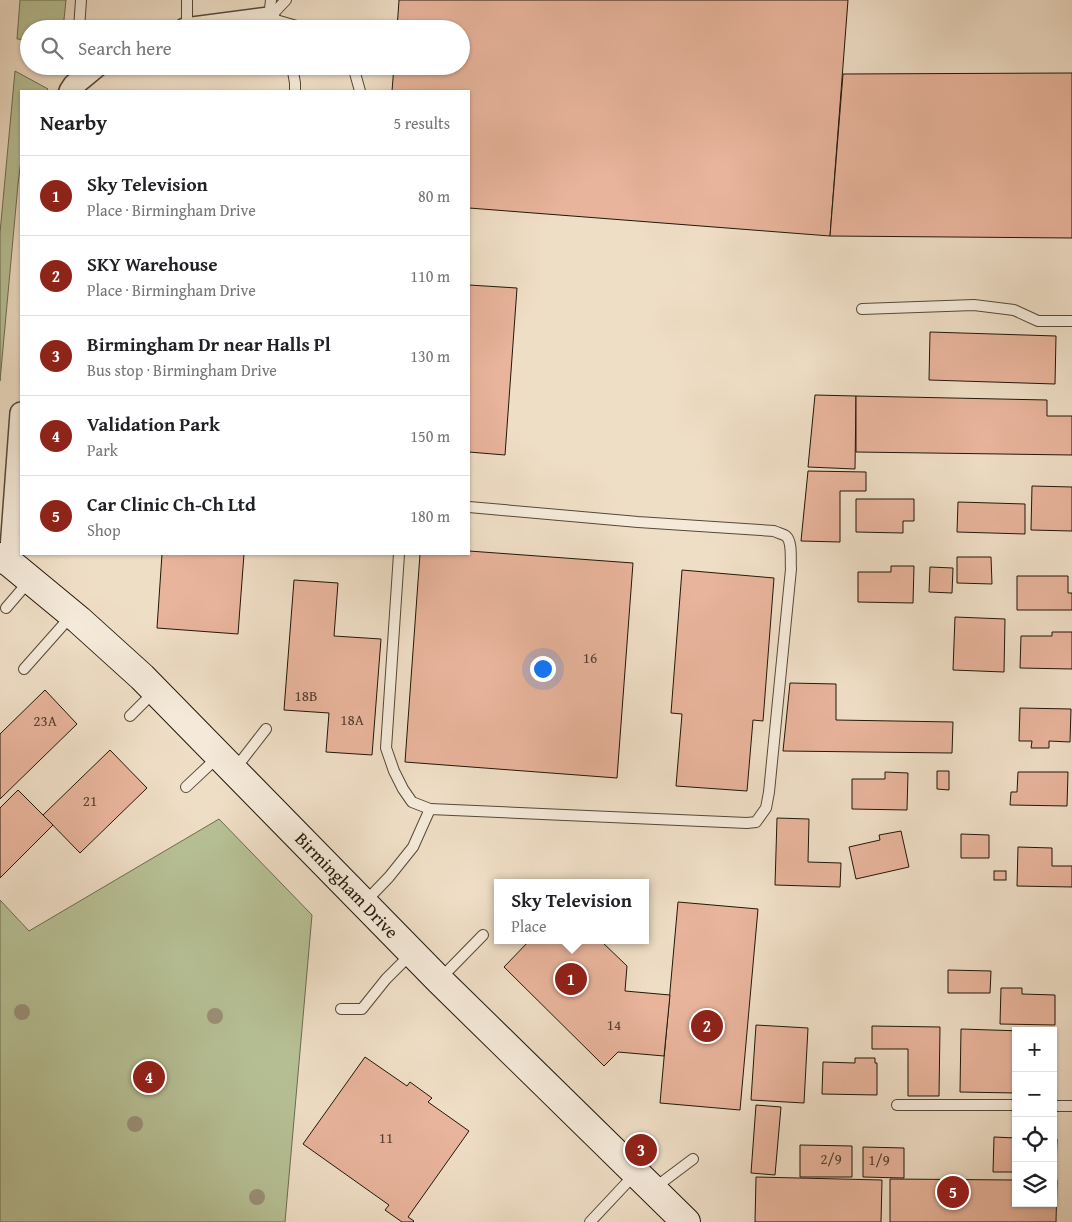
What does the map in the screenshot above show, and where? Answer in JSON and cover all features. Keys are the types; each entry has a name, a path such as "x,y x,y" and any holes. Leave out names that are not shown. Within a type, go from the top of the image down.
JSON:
{"main road":[{"name":"Birmingham Drive","path":"13,566 72,615 156,690 439,980 686,1222"}],"street":[{"path":"246,20 272,16"},
{"path":"13,566 20,438"}],"lane":[{"path":"80,20 82,0"},
{"path":"186,20 187,0"},
{"path":"272,16 286,0"},
{"path":"294,75 294,90"},
{"path":"356,75 360,90"},
{"path":"862,309 974,305 1014,310 1038,321 1072,321"},
{"path":"399,555 386,748 394,771 412,802 430,809 756,822 766,808 768,797 790,570 789,540 774,531 470,508"},
{"path":"6,608 13,566"},
{"path":"24,669 72,615"},
{"path":"130,716 156,690"},
{"path":"186,787 227,762 266,729"},
{"path":"364,902 389,878 413,847 430,809"},
{"path":"439,980 483,935"},
{"path":"342,1009 362,1009 386,979 412,952"},
{"path":"897,1105 1012,1106"},
{"path":"1057,1106 1072,1106"},
{"path":"590,1222 644,1181 693,1159"}],"green space":[{"path":"20,0 66,0 64,20 20,20 20,39 17,39"},
{"path":"15,71 48,89 20,90 20,168 0,381 0,233"},
{"path":"219,819 312,915 285,1222 0,1222 0,900 29,931"}],"building":[{"path":"399,0 848,0 830,236 470,208 470,90 392,90 393,75 470,75 470,20 398,20"},
{"path":"1072,73 1072,238 830,236 843,74"},
{"path":"470,285 517,288 505,455 470,452"},
{"path":"930,332 1056,336 1055,384 929,380"},
{"path":"815,395 856,396 855,469 808,467"},
{"path":"856,396 1047,400 1047,416 1072,416 1072,455 856,452"},
{"path":"808,471 866,472 866,491 840,491 840,542 801,541"},
{"path":"1032,486 1072,487 1072,531 1031,530"},
{"path":"856,499 914,499 914,521 903,521 903,533 856,532"},
{"path":"958,502 1025,504 1025,534 957,532"},
{"path":"470,551 633,563 617,778 405,762 420,555 470,555"},
{"path":"162,555 244,555 238,634 157,628"},
{"path":"957,557 991,557 992,584 957,583"},
{"path":"891,566 914,566 913,603 858,602 858,572 891,572"},
{"path":"930,567 953,568 952,593 929,592"},
{"path":"682,570 774,578 763,721 753,720 747,791 676,786 682,714 671,713"},
{"path":"1017,576 1068,576 1068,593 1072,593 1072,610 1017,610"},
{"path":"294,580 338,583 334,636 381,639 372,755 326,752 329,713 284,710"},
{"path":"955,617 1005,619 1004,672 953,670"},
{"path":"1052,632 1072,632 1072,669 1020,668 1021,636 1052,636"},
{"path":"790,683 836,684 836,720 953,722 952,753 783,751"},
{"path":"45,690 77,724 0,799 0,734"},
{"path":"1020,708 1071,709 1070,742 1049,741 1049,748 1031,748 1032,741 1019,741"},
{"path":"110,750 147,788 80,853 43,815"},
{"path":"937,771 949,771 949,790 937,789"},
{"path":"885,772 908,773 907,810 852,809 852,779 885,779"},
{"path":"1018,772 1068,772 1067,806 1010,805 1011,792 1017,792"},
{"path":"18,790 53,825 0,878 0,808"},
{"path":"777,818 809,819 808,862 841,863 840,887 775,885"},
{"path":"901,831 909,867 856,879 849,847 880,840 879,835"},
{"path":"961,834 989,835 989,858 961,858"},
{"path":"1018,847 1052,848 1052,866 1072,866 1072,887 1017,886"},
{"path":"994,871 1006,871 1006,880 994,880"},
{"path":"678,902 758,909 740,1110 660,1103"},
{"path":"526,944 604,944 627,966 625,991 670,995 664,1056 618,1052 604,1066 504,967"},
{"path":"948,970 991,971 990,993 948,993"},
{"path":"1001,988 1022,988 1022,994 1055,995 1055,1025 1000,1024"},
{"path":"756,1025 808,1028 804,1103 751,1100"},
{"path":"872,1026 940,1027 939,1096 908,1096 908,1049 872,1049"},
{"path":"961,1029 1012,1031 1012,1093 960,1092"},
{"path":"365,1057 407,1086 410,1082 432,1098 428,1102 469,1131 408,1217 413,1222 402,1222 385,1210 389,1205 303,1144"},
{"path":"855,1058 875,1058 875,1063 877,1063 877,1095 822,1094 823,1062 855,1063"},
{"path":"756,1105 781,1107 775,1175 751,1173"},
{"path":"994,1137 1012,1138 1012,1172 993,1172"},
{"path":"800,1145 852,1146 852,1177 800,1177"},
{"path":"863,1147 904,1148 904,1178 863,1177"},
{"path":"756,1177 882,1180 881,1222 755,1222"},
{"path":"890,1179 1012,1180 1012,1207 1056,1207 1056,1222 890,1222"}],"place":[{"name":"Sky Television","path":"571,979"},
{"name":"SKY Warehouse","path":"707,1026"},
{"name":"Validation Park","path":"149,1077"},
{"name":"Birmingham Dr near Halls Pl","path":"641,1150"},
{"name":"Car Clinic Ch-Ch Ltd","path":"953,1192"}]}
